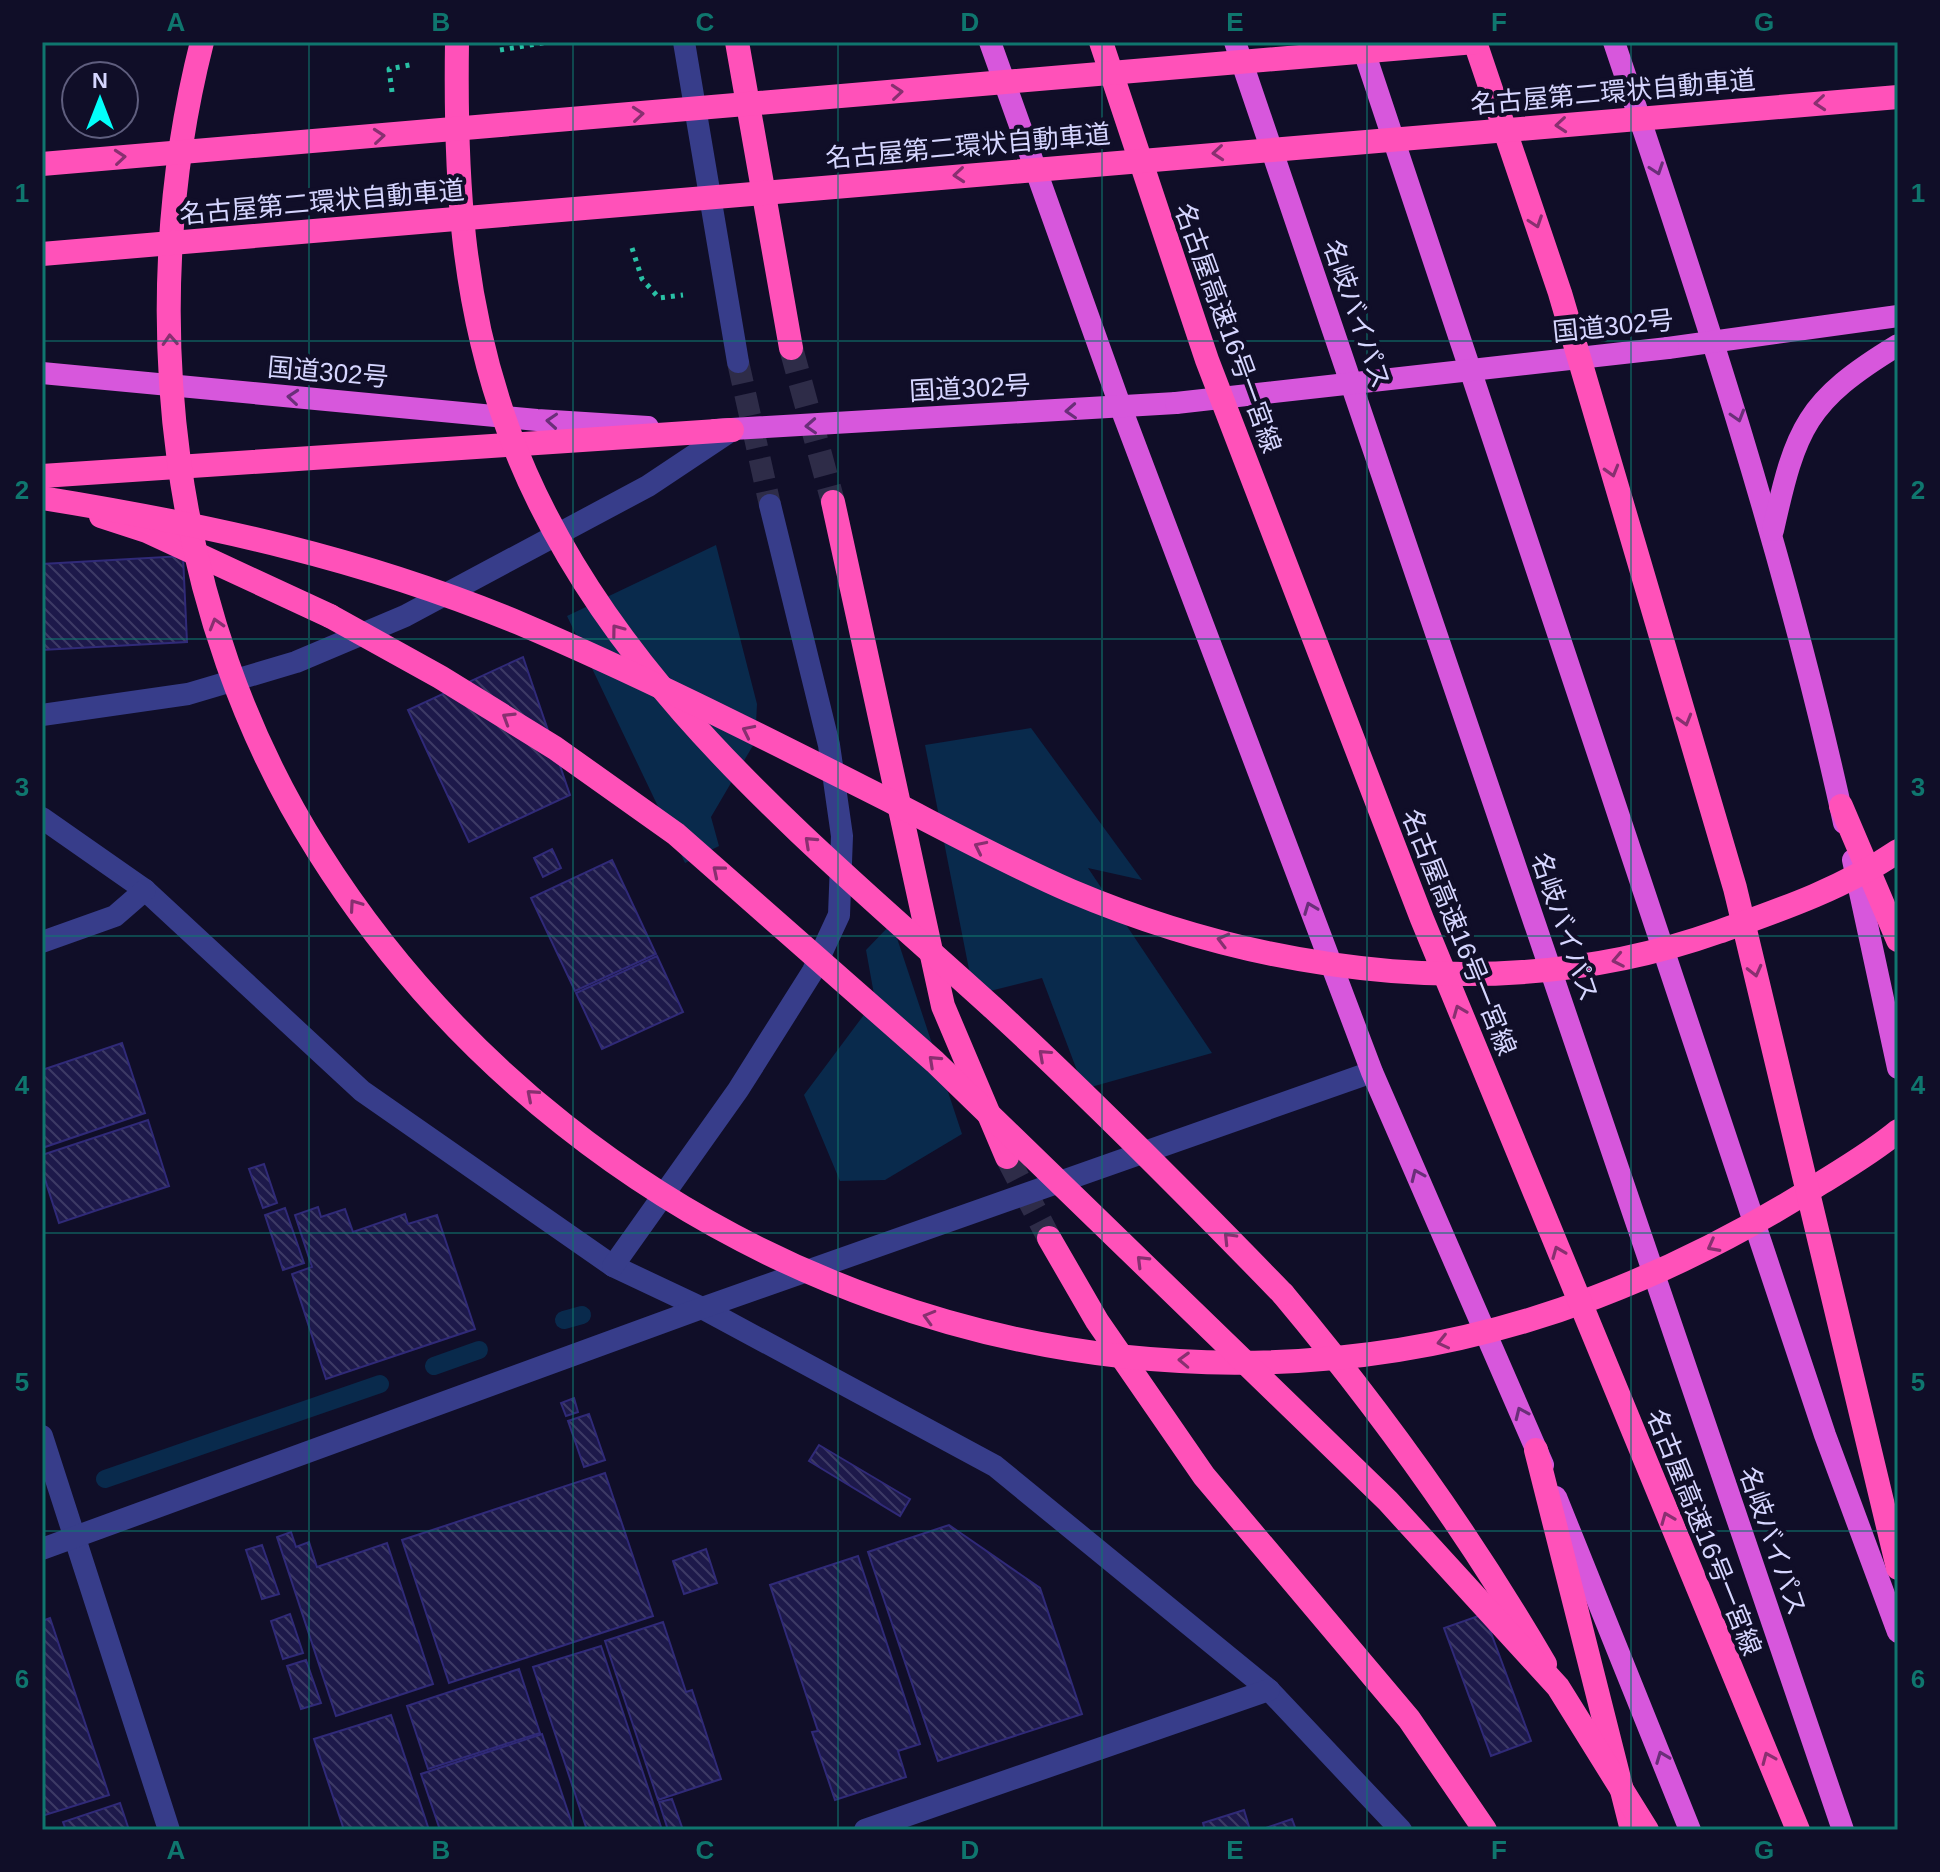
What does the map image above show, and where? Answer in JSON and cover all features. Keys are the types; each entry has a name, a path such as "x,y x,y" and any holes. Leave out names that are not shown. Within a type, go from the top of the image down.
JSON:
{"highway":[{"path":"202,42 175,190 169,305 175,428 192,540 220,640 261,744 316,848 389,953 482,1052 591,1146 683,1208 781,1262 893,1307 1010,1339 1139,1359 1283,1363 1417,1348 1551,1314 1671,1268 1779,1210 1898,1131"},
{"path":"457,42 456,143 463,253 481,345 508,431 540,501 605,615 674,707 747,784 1079,1087 1283,1294 1359,1385 1489,1568 1647,1830"},
{"path":"737,42 791,348"},
{"path":"990,42 1121,408 1372,1072 1536,1450 1690,1830"},
{"name":"名古屋高速16号一宮線","path":"1101,42 1207,360 1422,919 1798,1830"},
{"name":"名岐バイパス","path":"1235,42 1843,1830"},
{"path":"1361,42 1825,1435 1898,1632"},
{"path":"42,164 1475,42 1560,293 1735,888 1898,1568"},
{"path":"1614,42 1716,344 1773,534 1841,806 1898,1068"},
{"name":"名古屋第二環状自動車道","path":"42,254 1898,97"},
{"name":"国道302号","path":"42,373 537,420 732,430 1176,403 1716,344 1898,316"},
{"path":"1773,534 1790,457 1812,413 1849,375 1898,345"},
{"path":"44,491 732,430"},
{"path":"44,491 147,531 330,616 440,677 555,748 676,834 923,1052 1114,1233 1388,1501 1558,1687"},
{"path":"44,491 258,538 371,567 533,630 1073,892 1177,927 1282,956 1380,971 1492,974 1576,969 1668,950 1796,904 1898,851"},
{"path":"833,502 943,1006 1007,1157"},
{"path":"1841,806 1898,940"},
{"path":"1049,1238 1097,1321 1204,1476 1409,1719 1485,1830"},
{"path":"1536,1450 1632,1830"}],"street":[{"path":"684,42 738,362"},
{"path":"42,715 188,694 296,662 445,594 648,486 732,430"},
{"path":"613,1266 738,1090 813,971 839,915 842,836 829,745 770,505"},
{"path":"42,818 145,890 362,1091 613,1266 702,1308 995,1466 1269,1690 1401,1830"},
{"path":"42,942 115,916 145,890"},
{"path":"42,1549 702,1308 1372,1072"},
{"path":"42,1436 169,1830"},
{"path":"865,1830 1269,1690"}],"water":[{"path":"716,545 757,704 755,742 711,817 719,846 685,863 567,616"},
{"path":"1031,728 1142,880 1088,868 1212,1053 1084,1089 1042,978 974,995 925,745"},
{"path":"892,923 962,1134 885,1180 840,1181 804,1095 875,1000 866,950"}],"building":[{"path":"183,556 187,642 42,650 42,564"},
{"path":"523,657 570,795 469,842 408,710"},
{"path":"552,849 561,868 543,877 534,858"},
{"path":"612,860 656,954 575,991 531,898"},
{"path":"657,956 683,1012 602,1049 576,993"},
{"path":"122,1043 145,1113 42,1148 42,1070"},
{"path":"148,1120 169,1186 59,1223 42,1170 42,1155"},
{"path":"264,1164 277,1203 263,1208 249,1169"},
{"path":"318,1207 321,1217 345,1209 353,1232 405,1214 408,1224 437,1215 475,1329 326,1379 292,1274 312,1267 295,1215"},
{"path":"285,1208 304,1263 283,1270 265,1215"},
{"path":"574,1398 578,1412 566,1416 561,1403"},
{"path":"589,1414 605,1460 584,1467 568,1421"},
{"path":"819,1445 910,1499 900,1516 809,1461"},
{"path":"605,1473 653,1616 449,1683 402,1540"},
{"path":"949,1525 1040,1588 1082,1714 938,1761 868,1552"},
{"path":"291,1532 296,1547 309,1542 317,1567 387,1543 433,1684 336,1716 277,1537"},
{"path":"262,1545 279,1594 262,1599 246,1550"},
{"path":"706,1549 717,1583 684,1594 673,1561"},
{"path":"858,1556 920,1744 898,1751 906,1777 835,1800 812,1732 818,1731 770,1585"},
{"path":"290,1614 303,1653 283,1659 271,1621"},
{"path":"1484,1614 1531,1741 1491,1756 1444,1628"},
{"path":"50,1618 109,1795 42,1816 42,1621"},
{"path":"663,1622 686,1692 692,1690 721,1779 658,1800 605,1641"},
{"path":"601,1646 662,1830 587,1830 533,1667"},
{"path":"306,1660 321,1703 301,1709 287,1666"},
{"path":"519,1669 540,1733 428,1769 407,1706"},
{"path":"391,1715 429,1830 344,1830 314,1739"},
{"path":"542,1734 574,1830 440,1830 421,1774"},
{"path":"672,1799 683,1830 668,1830 659,1802"},
{"path":"120,1803 129,1830 66,1830 63,1822"},
{"path":"1244,1810 1250,1830 1205,1830 1203,1823"},
{"path":"1292,1819 1296,1830 1260,1830"}],"waterway":[{"path":"564,1320 582,1315"},
{"path":"434,1366 479,1350"},
{"path":"105,1479 380,1384"}],"tunnel":[{"path":"791,348 833,502"},
{"path":"738,362 770,505"},
{"path":"1007,1157 1049,1238"}]}
